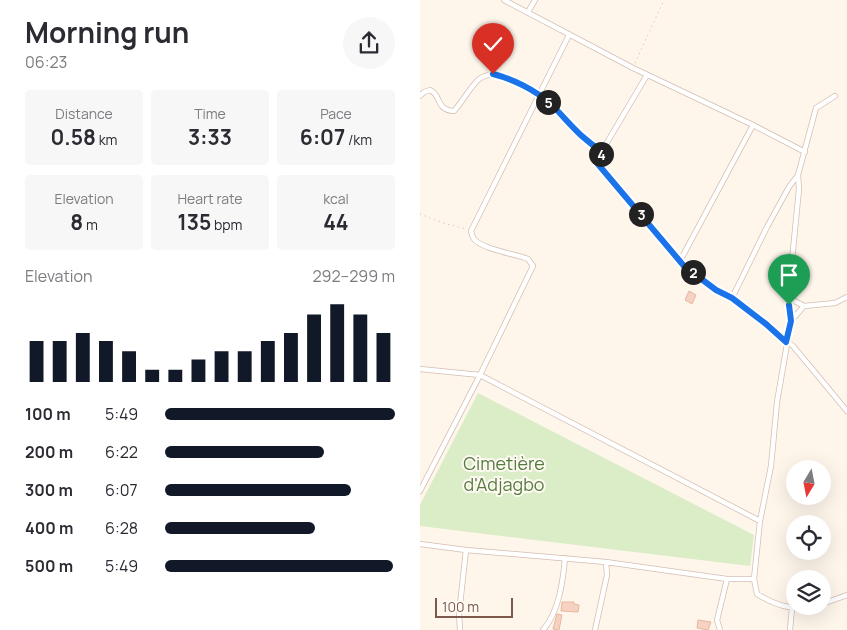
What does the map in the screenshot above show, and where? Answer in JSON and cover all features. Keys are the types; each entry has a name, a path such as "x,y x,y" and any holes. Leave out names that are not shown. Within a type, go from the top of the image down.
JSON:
{"street":[{"path":"504,0 633,68 805,152"},
{"path":"528,12 535,0"},
{"path":"420,490 480,375 533,266 528,259 499,251 480,243 474,238 471,231 569,35"},
{"path":"420,96 430,90 434,92 442,107 454,111 480,79 493,74 506,78 539,94"},
{"path":"647,75 602,151 597,163 680,261 716,290 732,298 799,352 820,381 847,411"},
{"path":"732,298 767,227 789,187 798,175 816,108 835,96"},
{"path":"680,261 753,125"},
{"path":"786,607 769,601 757,594 754,579 760,521 771,466 786,342 791,321 789,298 793,237 799,189 798,175"},
{"path":"789,298 804,306 836,303 847,297"},
{"path":"791,321 804,306"},
{"path":"420,369 480,375 760,521"},
{"path":"420,544 466,550 606,562 727,580 754,579"},
{"path":"460,630 466,550"},
{"path":"543,630 550,622 561,586 566,558"},
{"path":"595,630 607,575 606,562"},
{"path":"720,630 716,620 727,580"},
{"path":"831,601 847,595"},
{"path":"790,630 791,615"}],"path":[{"path":"633,68 664,0"},
{"path":"539,94 551,104 582,138 602,151"},
{"path":"420,214 442,223 471,231"}],"green space":[{"name":"Cimetière d'Adjagbo","path":"478,393 754,535 750,566 420,526 420,505"}],"building":[{"path":"689,291 696,295 692,304 685,300"},
{"path":"562,602 574,602 574,604 579,605 578,612 561,611"},
{"path":"557,614 562,615 559,630 553,629"},
{"path":"698,620 711,622 708,630 697,628"}],"route":[{"path":"493,74 506,78 539,94 551,104 582,138 602,151 597,163 684,266 716,290 732,298 786,342 791,321 789,305"}]}
